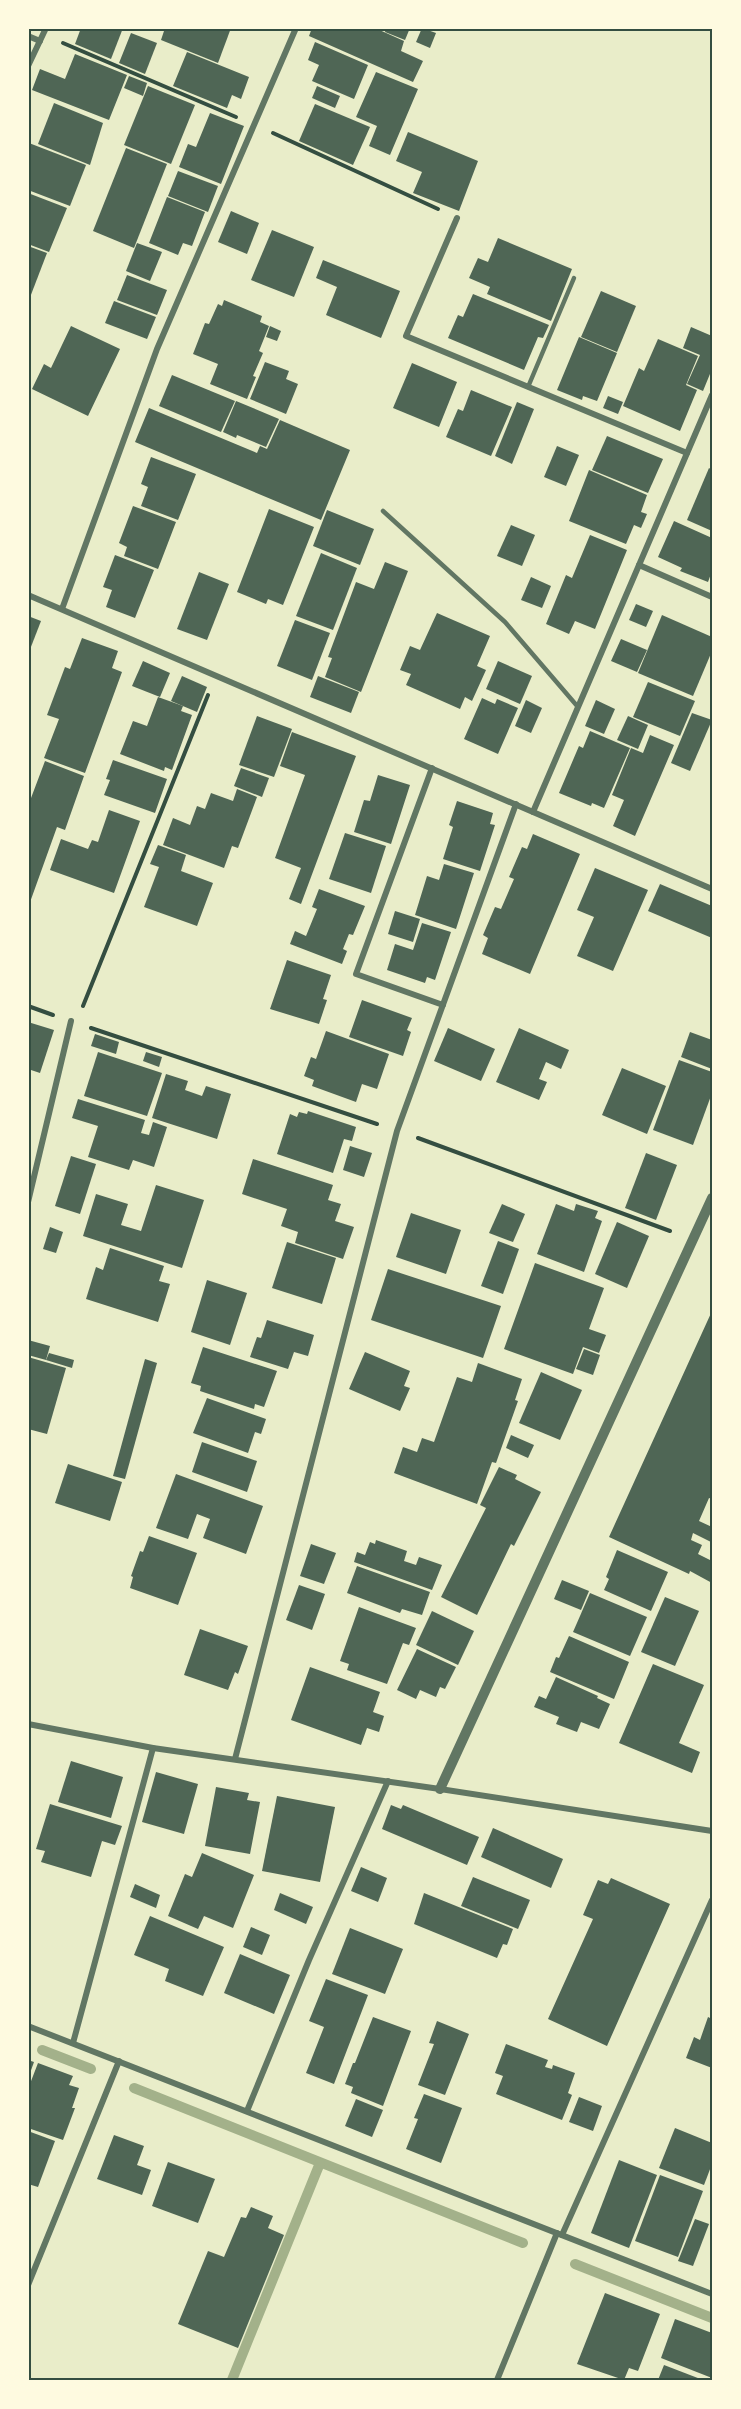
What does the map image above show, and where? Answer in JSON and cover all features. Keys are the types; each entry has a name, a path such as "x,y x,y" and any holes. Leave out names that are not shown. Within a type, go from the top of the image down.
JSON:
{"street":[{"path":"62,609 157,349 296,28"},
{"path":"28,36 43,35 28,66"},
{"path":"457,218 406,336 687,453"},
{"path":"533,812 712,394"},
{"path":"639,565 712,597"},
{"path":"28,595 712,889"},
{"path":"432,768 356,974 443,1005"},
{"path":"235,1759 397,1131 516,804"},
{"path":"28,1202 74,1022"},
{"path":"440,1789 712,1200"},
{"path":"28,1724 153,1748 388,1781 712,1831"},
{"path":"73,2043 153,1748"},
{"path":"247,2111 309,1960 388,1781"},
{"path":"497,2380 559,2234 712,1900"},
{"path":"28,2026 712,2294"},
{"path":"28,2285 119,2061"}],"lane":[{"path":"528,387 574,278"},
{"path":"382,511 505,622 578,707"}],"path":[{"path":"43,35 255,125 457,218"},
{"path":"216,676 74,1022 397,1131 693,1240"}],"building":[{"path":"81,28 123,28 111,59 75,44"},
{"path":"165,28 231,28 218,63 161,40"},
{"path":"312,28 375,28 404,41 401,51 423,61 413,82 309,36"},
{"path":"386,28 410,28 405,40 385,32"},
{"path":"422,28 436,33 430,48 416,42"},
{"path":"131,33 157,43 145,74 119,63"},
{"path":"315,42 368,65 354,99 312,81 319,65 308,60"},
{"path":"187,52 249,77 241,99 232,95 227,108 173,86"},
{"path":"75,54 127,75 109,120 32,90 40,69 65,79"},
{"path":"376,72 418,89 390,155 369,146 377,126 356,117"},
{"path":"129,76 147,83 143,96 124,88"},
{"path":"148,86 195,105 171,164 124,145"},
{"path":"317,86 340,96 335,108 312,98"},
{"path":"54,103 103,123 90,165 38,144"},
{"path":"315,104 370,127 353,165 299,141"},
{"path":"210,113 244,126 221,184 179,167 188,144 196,147"},
{"path":"408,132 478,161 459,211 413,193 422,172 396,161"},
{"path":"29,143 86,165 70,206 28,190"},
{"path":"126,148 167,164 134,248 93,231"},
{"path":"178,171 218,186 208,212 168,196"},
{"path":"28,193 67,208 49,252 28,244"},
{"path":"167,197 205,212 192,246 183,243 178,255 149,243"},
{"path":"231,211 259,223 247,254 218,242"},
{"path":"272,230 314,247 294,297 251,280"},
{"path":"498,238 572,269 551,321 487,294 490,287 469,278 478,258 488,262"},
{"path":"137,243 162,252 150,281 126,271"},
{"path":"28,246 47,253 29,300 28,300"},
{"path":"323,260 400,291 381,338 326,315 337,287 316,278"},
{"path":"127,275 167,290 157,315 117,300"},
{"path":"601,291 636,306 617,352 581,337"},
{"path":"473,294 549,325 543,338 538,337 524,370 448,338 458,315 463,317"},
{"path":"224,300 262,316 260,322 269,326 259,351 263,353 253,376 256,377 247,399 210,384 218,364 193,354 205,323 209,324 218,304 222,306"},
{"path":"114,301 156,317 147,339 105,323"},
{"path":"71,326 120,349 88,416 32,389 44,364 51,368"},
{"path":"270,326 281,331 277,341 266,337"},
{"path":"691,327 712,336 712,369 703,391 687,384 700,355 683,348"},
{"path":"579,337 617,353 597,401 583,396 582,400 557,390"},
{"path":"658,339 698,356 686,385 697,390 680,431 623,406 639,368 644,371"},
{"path":"265,362 289,371 286,379 298,384 286,414 250,399"},
{"path":"412,363 457,382 439,427 393,408"},
{"path":"172,375 235,401 221,432 159,406"},
{"path":"471,390 512,407 491,456 446,437 458,409 463,411"},
{"path":"608,396 623,402 618,414 603,408"},
{"path":"236,401 279,419 266,447 223,432"},
{"path":"517,402 534,409 512,464 495,456"},
{"path":"149,408 257,453 260,446 267,449 280,420 350,450 321,520 135,442"},
{"path":"607,436 663,459 648,493 592,470"},
{"path":"557,446 579,455 566,486 544,477"},
{"path":"151,457 196,474 178,520 141,506 148,487 141,484"},
{"path":"709,468 712,470 712,531 687,520"},
{"path":"589,470 647,495 641,512 647,514 641,528 634,525 626,544 569,521"},
{"path":"133,506 176,522 158,569 124,556 127,547 119,543"},
{"path":"269,509 314,527 283,605 268,599 266,604 237,592"},
{"path":"327,510 374,529 360,565 313,546"},
{"path":"674,521 712,538 712,571 708,582 680,571 682,568 658,557"},
{"path":"511,525 535,535 522,566 497,556"},
{"path":"590,535 627,550 595,629 575,621 569,634 546,624 566,575 572,578"},
{"path":"321,553 357,568 333,630 296,616"},
{"path":"115,555 154,570 135,618 106,607 112,590 103,587"},
{"path":"385,562 408,571 361,692 325,677 332,658 328,657 356,582 374,589"},
{"path":"199,572 229,584 207,640 177,629"},
{"path":"531,577 551,586 542,608 521,600"},
{"path":"636,604 653,611 646,627 629,620"},
{"path":"437,613 490,636 477,666 486,670 472,701 465,697 460,709 406,685 411,674 400,670 410,646 420,650"},
{"path":"662,615 712,637 712,651 693,696 638,673"},
{"path":"28,616 41,621 29,652 28,652"},
{"path":"295,620 330,633 312,680 277,666"},
{"path":"82,638 118,651 112,668 122,672 85,773 44,758 59,719 47,715 65,667 70,669"},
{"path":"621,639 647,650 637,672 611,661"},
{"path":"143,661 170,673 160,697 132,686"},
{"path":"498,661 532,676 520,704 486,689"},
{"path":"182,676 207,687 197,712 171,701"},
{"path":"318,676 359,692 351,713 310,697"},
{"path":"648,682 695,701 680,736 633,717"},
{"path":"158,697 183,706 181,711 192,715 172,770 165,767 164,771 120,754 133,721 147,726"},
{"path":"482,698 495,704 497,699 518,708 498,754 464,739"},
{"path":"526,700 542,708 531,733 515,726"},
{"path":"596,700 615,709 604,734 585,726"},
{"path":"692,713 712,720 690,771 671,763"},
{"path":"257,716 292,729 274,777 239,765"},
{"path":"628,716 648,725 638,749 617,740"},
{"path":"590,731 630,748 604,808 592,803 591,806 559,793 579,746 583,748"},
{"path":"292,732 356,756 301,904 289,899 301,868 275,858 305,775 280,766"},
{"path":"650,735 674,745 635,836 613,826 624,800 612,795 631,748 643,753"},
{"path":"113,760 167,779 155,813 104,795 110,780 106,779"},
{"path":"45,761 84,776 65,830 57,827 29,905 28,806"},
{"path":"241,768 269,778 262,797 234,786"},
{"path":"378,775 410,785 391,844 354,832 364,800 370,801"},
{"path":"237,789 257,797 238,848 232,846 224,868 163,845 173,818 190,825 197,806 205,809 211,793 233,801"},
{"path":"457,801 493,813 490,824 495,825 480,871 443,859 453,827 449,825"},
{"path":"109,810 140,821 114,893 50,870 61,839 88,849 92,840 98,842"},
{"path":"345,833 386,846 371,893 329,879"},
{"path":"533,834 580,854 530,974 482,954 488,938 483,935 495,907 501,909 514,879 509,877 522,847 527,849"},
{"path":"158,845 186,855 181,871 213,883 197,926 144,907 159,867 150,864"},
{"path":"444,864 474,873 456,929 415,915 427,876 439,880"},
{"path":"595,868 648,890 613,971 577,956 594,917 577,910"},
{"path":"660,884 712,906 712,938 648,911"},
{"path":"319,889 365,906 353,935 349,934 343,949 347,951 342,964 290,944 295,931 306,936 317,909 312,907"},
{"path":"395,911 420,919 413,942 388,934"},
{"path":"422,923 451,932 435,980 427,977 425,983 387,970 395,944 413,950"},
{"path":"287,960 331,975 323,999 327,1000 319,1024 270,1009"},
{"path":"362,1000 412,1018 407,1030 411,1032 403,1056 349,1037"},
{"path":"28,1022 54,1030 40,1073 28,1069"},
{"path":"448,1028 495,1049 481,1081 434,1061"},
{"path":"519,1028 569,1050 561,1069 546,1062 539,1079 547,1082 539,1100 496,1082"},
{"path":"326,1031 389,1054 377,1089 362,1084 356,1102 312,1086 314,1080 304,1076 311,1057 316,1059"},
{"path":"690,1032 712,1040 712,1069 681,1057"},
{"path":"95,1034 119,1042 116,1054 91,1046"},
{"path":"98,1052 162,1073 147,1116 84,1096"},
{"path":"146,1052 162,1057 159,1067 143,1061"},
{"path":"679,1060 712,1072 712,1093 693,1145 653,1130"},
{"path":"622,1068 666,1086 647,1134 602,1115"},
{"path":"166,1074 188,1081 185,1090 202,1096 206,1086 231,1094 217,1139 152,1118"},
{"path":"78,1099 145,1120 141,1133 149,1135 153,1122 167,1127 154,1167 133,1160 129,1170 88,1157 98,1126 72,1118"},
{"path":"308,1111 356,1127 352,1141 344,1139 333,1173 277,1154 290,1114 297,1117 299,1112 307,1114"},
{"path":"350,1146 372,1153 364,1177 343,1170"},
{"path":"646,1153 677,1165 656,1220 625,1208"},
{"path":"71,1156 96,1164 80,1214 55,1206"},
{"path":"253,1159 333,1185 328,1200 341,1204 335,1221 354,1227 343,1259 295,1243 298,1232 281,1226 287,1209 242,1194"},
{"path":"156,1185 204,1200 182,1268 83,1236 96,1194 128,1204 121,1225 141,1231"},
{"path":"502,1204 525,1214 513,1242 489,1233"},
{"path":"556,1204 574,1211 576,1204 598,1211 595,1218 602,1221 584,1272 537,1254"},
{"path":"411,1213 461,1230 446,1274 396,1257"},
{"path":"617,1222 649,1236 627,1288 595,1274"},
{"path":"50,1227 63,1232 56,1253 43,1249"},
{"path":"498,1241 519,1249 503,1294 481,1286"},
{"path":"287,1242 336,1258 322,1304 272,1288"},
{"path":"110,1248 164,1266 159,1281 170,1284 158,1322 86,1299 96,1267 103,1270"},
{"path":"535,1263 604,1288 589,1329 606,1335 599,1353 583,1347 573,1374 504,1349"},
{"path":"388,1269 501,1306 483,1358 371,1320"},
{"path":"207,1280 247,1293 230,1345 191,1332"},
{"path":"712,1311 712,1499 709,1498 699,1521 712,1527 712,1539 711,1542 693,1533 691,1540 702,1545 698,1554 712,1561 712,1583 690,1571 689,1574 609,1537"},
{"path":"267,1320 314,1335 308,1356 294,1352 288,1369 250,1357 257,1337 261,1338"},
{"path":"28,1340 50,1346 46,1360 28,1355"},
{"path":"203,1347 277,1371 264,1407 255,1404 254,1409 200,1391 201,1386 191,1383"},
{"path":"584,1349 600,1355 593,1375 576,1369"},
{"path":"365,1352 410,1371 404,1386 410,1388 400,1411 349,1389"},
{"path":"49,1353 74,1360 72,1368 46,1360"},
{"path":"28,1357 66,1368 47,1434 28,1429"},
{"path":"145,1359 157,1363 125,1479 113,1476"},
{"path":"478,1363 522,1379 515,1400 518,1401 496,1463 492,1462 477,1504 394,1473 403,1447 417,1452 422,1438 434,1442 457,1377 472,1382"},
{"path":"541,1372 582,1390 560,1440 519,1423"},
{"path":"207,1398 266,1419 261,1434 255,1432 248,1453 193,1433"},
{"path":"511,1435 534,1445 528,1458 506,1448"},
{"path":"202,1442 257,1461 247,1492 192,1472"},
{"path":"68,1464 122,1482 110,1521 55,1503"},
{"path":"499,1467 517,1475 515,1479 541,1492 514,1546 511,1544 477,1615 441,1597 486,1508 480,1505"},
{"path":"176,1474 263,1506 246,1554 203,1538 210,1519 197,1514 188,1539 156,1528"},
{"path":"149,1536 197,1553 178,1605 130,1588 133,1577 131,1576 140,1551 143,1552"},
{"path":"376,1540 407,1551 404,1561 416,1565 419,1557 442,1565 432,1590 354,1562 357,1552 365,1555 370,1542 375,1544"},
{"path":"311,1544 336,1553 324,1584 300,1576"},
{"path":"617,1550 668,1572 651,1611 604,1590 609,1579 606,1577"},
{"path":"357,1566 430,1592 422,1615 402,1609 400,1613 347,1593"},
{"path":"562,1580 589,1591 581,1610 554,1599"},
{"path":"299,1585 325,1594 312,1630 286,1620"},
{"path":"590,1593 647,1617 630,1656 573,1632"},
{"path":"665,1597 699,1611 675,1666 641,1652"},
{"path":"359,1607 416,1628 409,1645 403,1643 387,1684 347,1670 349,1664 340,1661"},
{"path":"432,1611 474,1631 458,1665 416,1645"},
{"path":"200,1629 248,1646 238,1674 235,1672 228,1690 184,1675"},
{"path":"569,1636 629,1662 614,1699 550,1672"},
{"path":"417,1649 456,1667 445,1689 440,1687 436,1697 420,1690 416,1699 397,1690"},
{"path":"653,1664 704,1685 679,1743 700,1752 692,1773 619,1743"},
{"path":"310,1667 380,1692 373,1712 384,1716 379,1732 367,1728 361,1745 291,1720"},
{"path":"556,1677 610,1704 599,1729 581,1722 577,1732 556,1724 559,1717 534,1707 539,1696 546,1699"},
{"path":"71,1761 123,1777 111,1818 58,1802"},
{"path":"156,1772 198,1784 184,1834 142,1822"},
{"path":"216,1787 249,1793 247,1800 260,1802 250,1854 205,1846"},
{"path":"277,1796 335,1807 320,1882 262,1871"},
{"path":"50,1804 122,1826 115,1845 102,1841 91,1877 41,1862 45,1851 36,1849"},
{"path":"391,1805 401,1809 403,1805 479,1837 467,1865 382,1829"},
{"path":"493,1828 563,1859 551,1888 481,1857"},
{"path":"202,1853 254,1875 233,1928 204,1916 198,1929 168,1916 185,1874 192,1877"},
{"path":"361,1867 387,1878 378,1902 351,1891"},
{"path":"473,1877 530,1900 518,1929 461,1906"},
{"path":"611,1878 670,1904 607,2046 548,2019 593,1919 583,1915 598,1880 608,1884"},
{"path":"135,1884 160,1895 156,1908 130,1897"},
{"path":"280,1893 313,1907 306,1924 274,1910"},
{"path":"424,1893 513,1929 507,1945 503,1944 497,1958 414,1924"},
{"path":"150,1916 224,1947 203,1996 165,1981 169,1969 134,1955"},
{"path":"251,1927 270,1935 262,1955 243,1947"},
{"path":"350,1928 403,1949 385,1994 332,1974"},
{"path":"240,1954 290,1975 274,2014 224,1993"},
{"path":"326,1979 368,1995 334,2084 306,2073 324,2027 309,2021"},
{"path":"373,2017 411,2031 383,2106 351,2093 353,2087 345,2084"},
{"path":"708,2017 712,2019 712,2068 686,2058 694,2037 700,2040"},
{"path":"437,2021 469,2034 445,2095 418,2085 434,2044 429,2043"},
{"path":"506,2044 548,2060 545,2067 552,2069 553,2065 575,2073 568,2093 572,2095 562,2120 496,2094 503,2076 495,2073"},
{"path":"28,2060 34,2062 29,2076 28,2076"},
{"path":"38,2063 73,2076 69,2085 79,2088 72,2108 75,2108 63,2140 28,2128 28,2089"},
{"path":"424,2094 462,2108 441,2163 406,2149 418,2119 414,2118"},
{"path":"579,2097 602,2106 593,2131 569,2122"},
{"path":"356,2099 383,2110 372,2137 345,2126"},
{"path":"675,2128 712,2143 712,2164 704,2185 659,2168"},
{"path":"28,2131 55,2141 38,2187 28,2184"},
{"path":"114,2135 144,2146 137,2165 151,2170 142,2195 97,2179"},
{"path":"619,2160 657,2175 629,2248 591,2233"},
{"path":"168,2162 215,2179 198,2223 152,2206"},
{"path":"660,2175 703,2191 678,2257 635,2241"},
{"path":"251,2207 273,2216 268,2228 284,2235 238,2348 178,2324 208,2251 224,2257 241,2217 246,2218"},
{"path":"695,2219 709,2224 693,2266 678,2261"},
{"path":"605,2293 660,2314 638,2371 629,2368 624,2380 577,2364"},
{"path":"675,2319 712,2333 712,2378 661,2358"},
{"path":"664,2365 703,2380 658,2380"}],"waterway":[{"path":"42,2050 91,2069"},
{"path":"134,2088 523,2243"},
{"path":"232,2380 320,2163"},
{"path":"575,2264 712,2318"}]}
